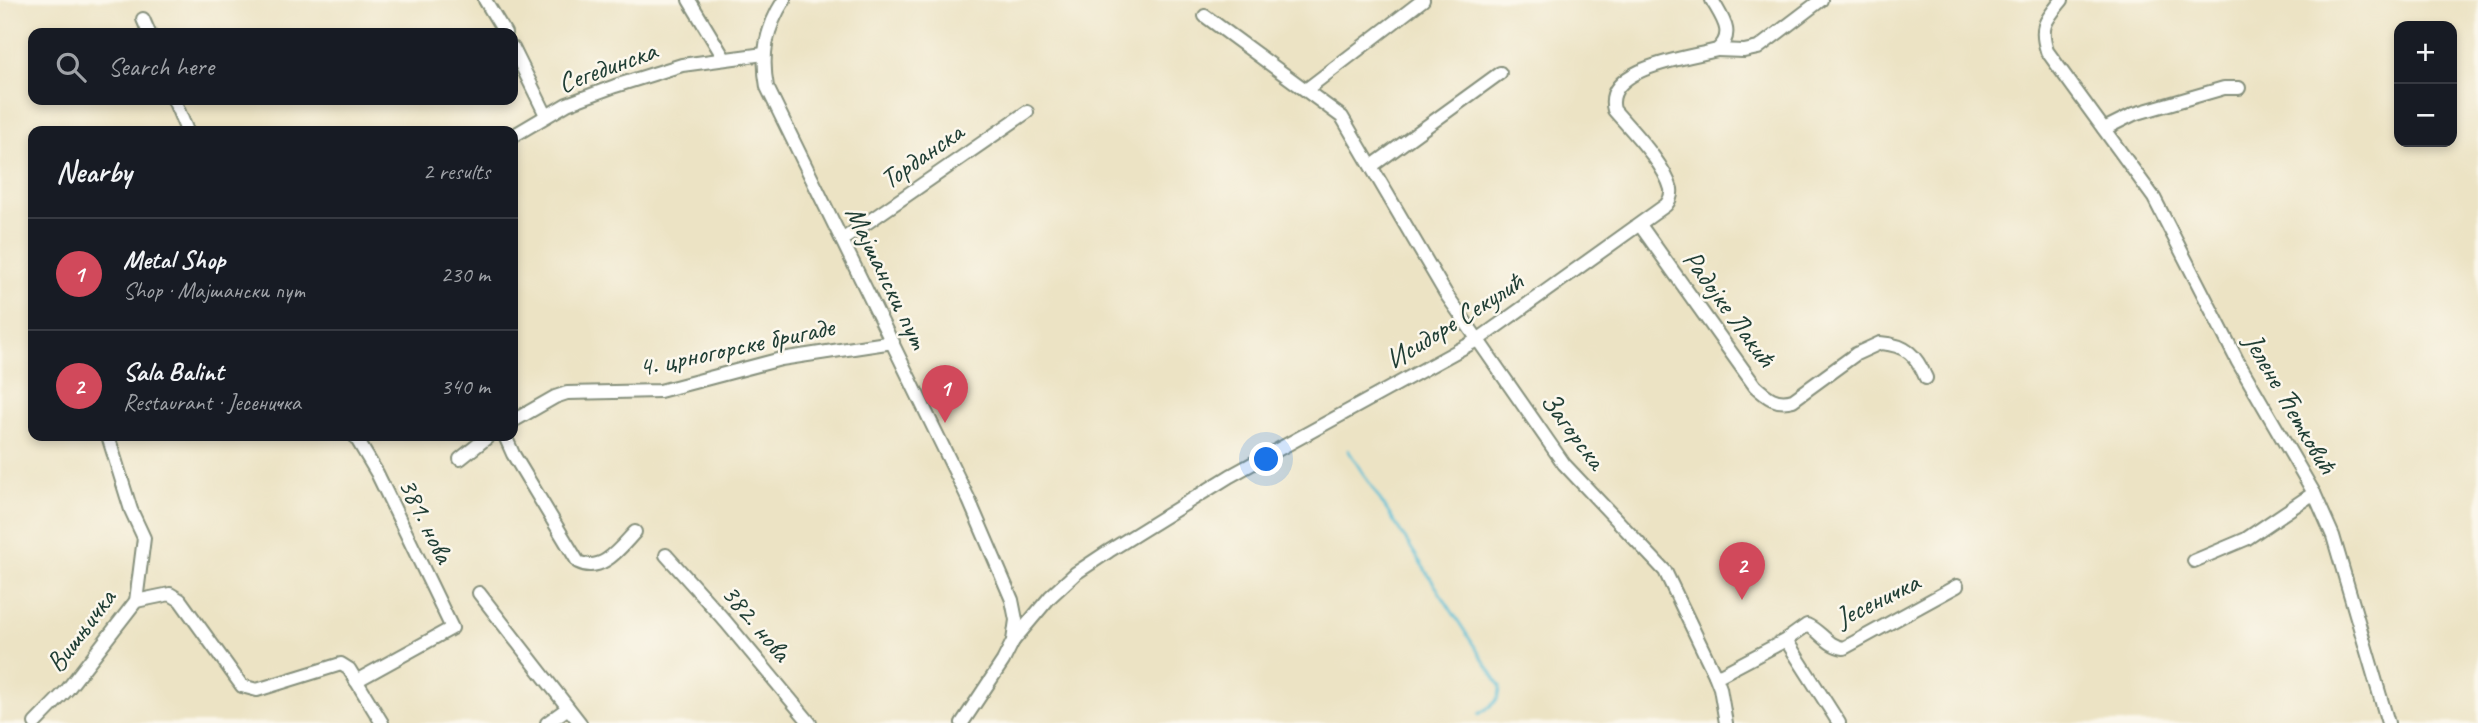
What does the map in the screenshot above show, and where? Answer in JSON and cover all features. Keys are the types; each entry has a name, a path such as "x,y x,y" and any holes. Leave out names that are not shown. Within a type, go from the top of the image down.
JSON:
{"street":[{"path":"485,0 502,28"},
{"path":"689,0 724,58"},
{"name":"Мајшански пут","path":"784,0 771,23 764,54 767,87 969,500 1012,600 1016,620 1013,640 1003,661 962,723"},
{"path":"1307,89 1423,0"},
{"path":"1713,0 1727,27 1724,44 1717,50"},
{"path":"1717,50 1744,51 1758,48 1821,0"},
{"name":"Јелене Ћетковић","path":"2062,0 2048,17 2042,30 2047,51 2154,198 2238,362 2314,493 2333,536 2388,723"},
{"name":"Загорска","path":"1205,16 1342,117 1446,294 1564,464 1665,571 1715,675 1726,723"},
{"path":"143,19 147,28"},
{"name":"Исидоре Секулић","path":"1013,640 1049,597 1076,573 1230,476 1479,339 1666,205 1671,199 1672,191 1657,163 1615,110 1612,101 1614,92 1627,78 1653,66 1717,50"},
{"name":"Сегединска","path":"518,133 568,104 615,86 682,65 764,54"},
{"path":"518,58 546,115"},
{"path":"1372,166 1500,73"},
{"path":"2104,129 2134,114 2224,88 2239,88"},
{"path":"176,105 185,126"},
{"name":"Торданска","path":"842,240 1027,112"},
{"name":"Радојке Лакић","path":"1640,225 1755,386 1774,401 1793,400 1856,354 1880,343 1908,351 1918,360 1926,378"},
{"name":"4. црногорске бригаде","path":"518,418 567,393 640,393 669,389 780,359 893,342"},
{"name":"Вишњичка","path":"35,723 67,690 136,601 144,538 131,510 110,441"},
{"name":"381. нова","path":"356,681 452,628 377,473 358,441"},
{"path":"460,459 483,441"},
{"path":"507,441 578,562 590,566 601,564 635,532"},
{"path":"2194,561 2246,539 2314,493"},
{"name":"382. нова","path":"666,555 810,723"},
{"name":"Јесеничка","path":"1715,675 1722,674 1786,640 1807,625 1815,629 1830,645 1844,648 1957,586"},
{"path":"479,593 580,723"},
{"path":"136,601 170,594 180,600 242,686 257,690 341,664 349,669 382,723"},
{"path":"1786,640 1839,723"},
{"path":"547,723 568,708"}],"waterway":[{"path":"1348,450 1500,686 1497,699 1479,714"}],"place":[{"name":"Metal Shop","path":"945,423"},
{"name":"Sala Balint","path":"1742,600"}]}
